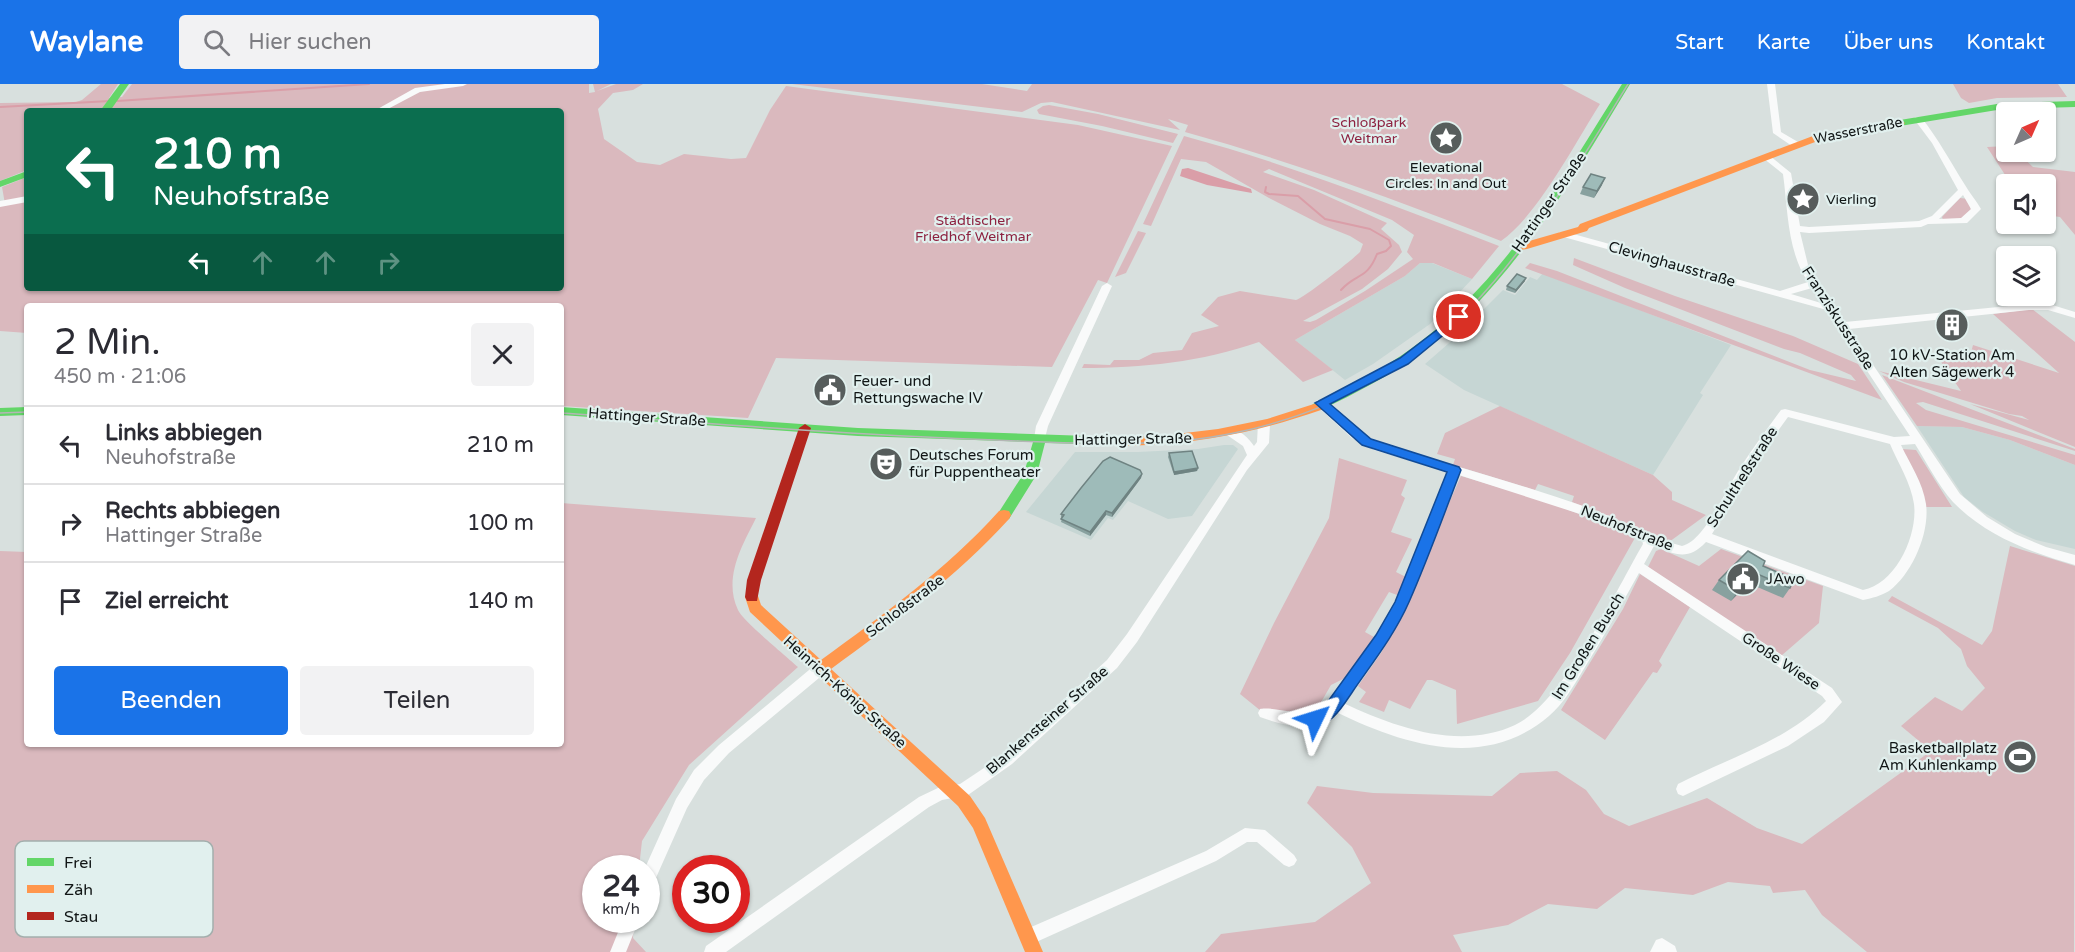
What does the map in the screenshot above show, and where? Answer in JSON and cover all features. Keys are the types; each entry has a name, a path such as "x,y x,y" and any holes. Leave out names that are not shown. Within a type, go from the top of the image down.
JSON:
{"main road":[{"path":"107,108 125,84"},
{"name":"Hattinger Straße","path":"564,411 954,438 1163,440 1231,432 1264,424 1321,403 1389,370 1420,350 1459,317 1537,223 1626,84"},
{"name":"Wasserstraße","path":"1537,223 1561,228 1584,226 1767,158 1795,144 1844,131 2002,106 2075,104"},
{"path":"1,196 24,177"},
{"path":"1537,223 1563,234"},
{"name":"Wasserstraße","path":"1519,247 1533,245 1541,240 1583,229 1584,226"},
{"path":"0,412 24,411"},
{"name":"Heinrich-König-Straße","path":"806,428 760,560 752,598 762,617 955,792 979,823 1034,952"},
{"name":"Schloßstraße","path":"820,669 926,591 987,537 1018,496 1035,461 1040,439"}],"street":[{"path":"384,108 418,90 463,84"},
{"path":"1771,84 1777,133 1795,144"},
{"path":"1794,228 1809,230 1964,221 1976,209 1936,142 1918,119"},
{"name":"Franziskusstraße","path":"1767,158 1786,172 1802,264 1956,497 1981,521 2021,544 2075,560"},
{"path":"1930,222 1963,190"},
{"path":"1,196 24,199"},
{"name":"Clevinghausstraße","path":"1563,234 1829,308"},
{"path":"1781,294 1814,284"},
{"name":"Schloßstraße","path":"1040,439 1042,426 1107,286"},
{"path":"1842,326 2029,307 2049,307 2075,315"},
{"name":"Neuhofstraße","path":"1321,403 1366,442 1573,506 1648,539 1686,551 1703,536"},
{"name":"Schultheßstraße","path":"1703,536 1741,475 1785,413 1894,441 1918,440"},
{"name":"Blankensteiner Straße","path":"712,952 924,802 940,794 968,787 1007,759 1112,664 1132,638 1252,454 1263,442 1264,424"},
{"path":"1231,432 1247,444 1252,454"},
{"path":"1703,536 1863,595 1879,593 1897,575 1909,556 1921,508 1894,441"},
{"path":"1265,713 1278,717 1315,719 1322,717 1334,705 1381,639 1401,602 1455,470"},
{"name":"Im Großen Busch","path":"1334,705 1388,729 1429,740 1472,742 1514,731 1544,712 1568,682 1649,544 1648,539"},
{"name":"Große Wiese","path":"1636,566 1817,686 1835,702 1811,723 1785,740 1683,789"},
{"name":"Schloßstraße","path":"659,855 681,804 699,775 724,749 820,669"},
{"path":"1028,937 1212,856 1245,835 1260,835 1289,860"},
{"path":"618,952 626,933"},
{"path":"1659,952 1662,946 1669,952"}],"shaded area":[{"path":"1188,168 1251,189 1252,193 1207,185 1180,176 1182,169"},
{"path":"1420,263 1432,263 1472,279 1430,324 1373,364 1345,380 1295,340 1405,276"},
{"path":"1543,273 1731,345 1700,393 1703,395 1653,475 1464,390 1425,364 1503,290 1515,295 1530,277 1537,280"},
{"path":"1917,426 1962,427 2010,440 2075,465 2075,549 2036,540 2015,531 1983,512 1964,497"},
{"path":"1233,445 1238,449 1192,516 1168,519 1128,501 1113,520 1108,518 1091,540 1026,512 1075,452 1138,452 1198,449"}],"green space":[{"name":"Städtischer Friedhof Weitmar","path":"101,84 118,84 109,98 122,97 132,84 589,84 589,93 595,92 593,84 611,84 597,91 616,84 643,84 633,90 613,93 598,109 604,139 637,162 660,165 684,154 731,159 746,158 770,110 786,86 1078,125 1172,146 1107,283 1098,280 1052,367 776,358 748,418 564,406 564,303 24,303 24,333 0,331 0,205 5,204 2,187 24,178 24,291 564,291 564,108 24,108 24,171 0,181 0,103 82,100"},
{"name":"Schloßpark Weitmar","path":"792,84 982,84 1027,91 1032,84 1562,84 1600,104 1542,197 1529,214 1501,241 1344,182 1185,132 1188,125 1168,119 1180,130 1052,102 1041,103 1022,112"},
{"path":"1953,84 2058,84 2067,97 1997,98 1969,103 1961,98"},
{"path":"1049,105 1098,114 1178,134 1173,143 1039,114 1037,110"},
{"path":"1184,136 1304,173 1499,246 1472,279 1433,263 1420,263 1405,276 1295,340 1333,370 1303,382 1259,342 1194,359 1127,367 1082,368 1084,364 1110,365 1114,360 1139,360 1153,353 1182,350 1192,333 1219,326 1201,315 1218,297 1240,291 1296,300 1347,263 1360,252 1363,244 1269,198 1206,162 1181,159 1151,226 1143,224","holes":["1269,169 1392,220 1414,235 1407,252 1413,259 1316,320 1303,321 1362,289 1388,269 1402,252 1399,245 1381,229 1387,223 1314,190 1263,172"]},
{"path":"1987,147 1996,147 1996,161"},
{"path":"1997,162 2028,162 2033,167 2075,172 2075,235 2060,217 2056,216 2056,174 2005,174"},
{"path":"1960,198 1968,199 1971,210 1962,219 1943,220 1942,217"},
{"path":"1138,231 1146,233 1126,273 1115,277"},
{"path":"1574,258 1675,296 1793,336 1858,364 1882,400 1525,268 1530,263 1557,271 1810,370 1856,381 1851,375 1800,353 1784,349 1625,288 1573,265"},
{"path":"2032,309 2075,342 2075,447 1970,404 2029,420 2022,416 1904,382 1879,371 1961,391 1935,353 1939,351 1969,360 1973,345 2059,373 1993,314"},
{"path":"1882,375 2075,449 2075,451 1923,402 1916,403 1926,410 2075,455 2075,465 2010,440 1962,427 1917,426"},
{"path":"1500,406 1653,475 1672,492 1672,500 1706,515 1669,542 1572,502 1574,496 1538,484 1535,490 1453,465 1455,459 1437,454 1445,433"},
{"path":"1902,449 1916,450 1952,507 1926,507 1919,485"},
{"path":"1339,458 1407,480 1401,495 1405,498 1391,532 1412,539 1396,572 1406,577 1397,595 1389,592 1365,632 1374,637 1347,677 1331,685 1320,704 1323,705 1320,712 1261,711 1240,694 1329,518"},
{"path":"1461,476 1548,502 1636,536 1570,653 1538,701 1457,724 1456,690 1427,680 1410,709 1389,700 1384,712 1359,702 1366,692 1358,686 1381,653 1399,620 1421,574 1437,530"},
{"path":"564,503 756,518 736,562 733,574 734,598 741,615 798,667 689,765 642,841 640,855 582,855 582,933 633,933 633,938 646,952 0,952 0,551 24,552 24,747 564,747"},
{"path":"2010,546 2075,566 2074,952 1867,952 1822,915 1805,890 1773,893 1770,886 1728,882 1693,895 1625,888 1597,909 1548,904 1508,925 1453,935 1462,952 1205,952 1221,934 1315,922 1371,883 1352,847 1307,803 1317,786 1373,793 1492,796 1520,773 1557,771 1586,790 1604,814 1629,826 1707,798 1757,828 1802,844 1931,751 1901,726 1935,697 1962,711 1985,688 1967,666 1961,649 1938,628 1888,601 1892,596 1982,645 1992,631"},
{"path":"1661,549 1699,566 1721,549 1823,586 1819,623 1781,656 1648,567 1656,551"},
{"path":"1640,574 1690,607 1659,661 1662,665 1657,673 1653,672 1605,740 1561,710 1623,609"}],"building":[{"path":"1591,174 1605,178 1597,191 1583,187"},
{"path":"1517,274 1526,278 1516,290 1507,286"},
{"path":"1192,451 1198,468 1174,472 1169,453"},
{"path":"1110,457 1140,470 1142,474 1112,513 1106,511 1090,532 1061,519 1064,515 1061,514 1081,488 1103,461"},
{"path":"1748,551 1765,561 1763,566 1794,579 1790,588 1755,573 1738,591 1719,580"}],"waterway":[{"path":"117,101 369,84"},
{"path":"0,107 110,101"},
{"path":"1266,187 1265,192 1269,194 1298,196 1325,219 1370,229 1389,240 1391,246 1386,251 1377,254 1369,268 1341,290"}],"tram line":[{"path":"564,413 886,435 1115,444 1205,438 1286,420 1336,400 1384,376 1428,346 1458,320 1513,258 1538,224 1563,189 1628,84"},
{"path":"0,413 24,412"}],"traffic: fast":[{"path":"107,108 125,84"},
{"path":"1317,407 1371,381 1418,350 1460,313 1498,272 1532,228 1626,84"},
{"path":"1900,123 2003,106 2075,104"},
{"path":"0,184 24,175"},
{"path":"0,412 24,411"},
{"path":"564,411 858,432 1117,441"},
{"path":"1004,515 1030,474 1040,439"}],"traffic: slow":[{"path":"1519,247 1583,229 1584,226 1821,136 1900,123"},
{"path":"1117,441 1193,437 1243,429 1317,407"},
{"path":"820,669 893,616 940,578 1004,515"},
{"path":"752,597 755,608 964,801 979,823 1034,952"}],"traffic: jam":[{"path":"752,597 754,580 805,428"}],"place":[{"name":"Elevational Circles: In and Out","path":"1446,138"},
{"name":"Vierling","path":"1803,199"},
{"name":"10 kV-Station Am Alten Sägewerk 4","path":"1952,325"},
{"name":"Feuer- und Rettungswache IV","path":"830,390"},
{"name":"Deutsches Forum für Puppentheater","path":"886,464"},
{"name":"JAwo","path":"1743,579"},
{"name":"Basketballplatz Am Kuhlenkamp","path":"2020,757"}],"route":[{"path":"1315,719 1322,717 1334,705 1363,668 1381,639 1401,602 1455,470 1366,442 1321,403 1404,361 1459,317"}]}
